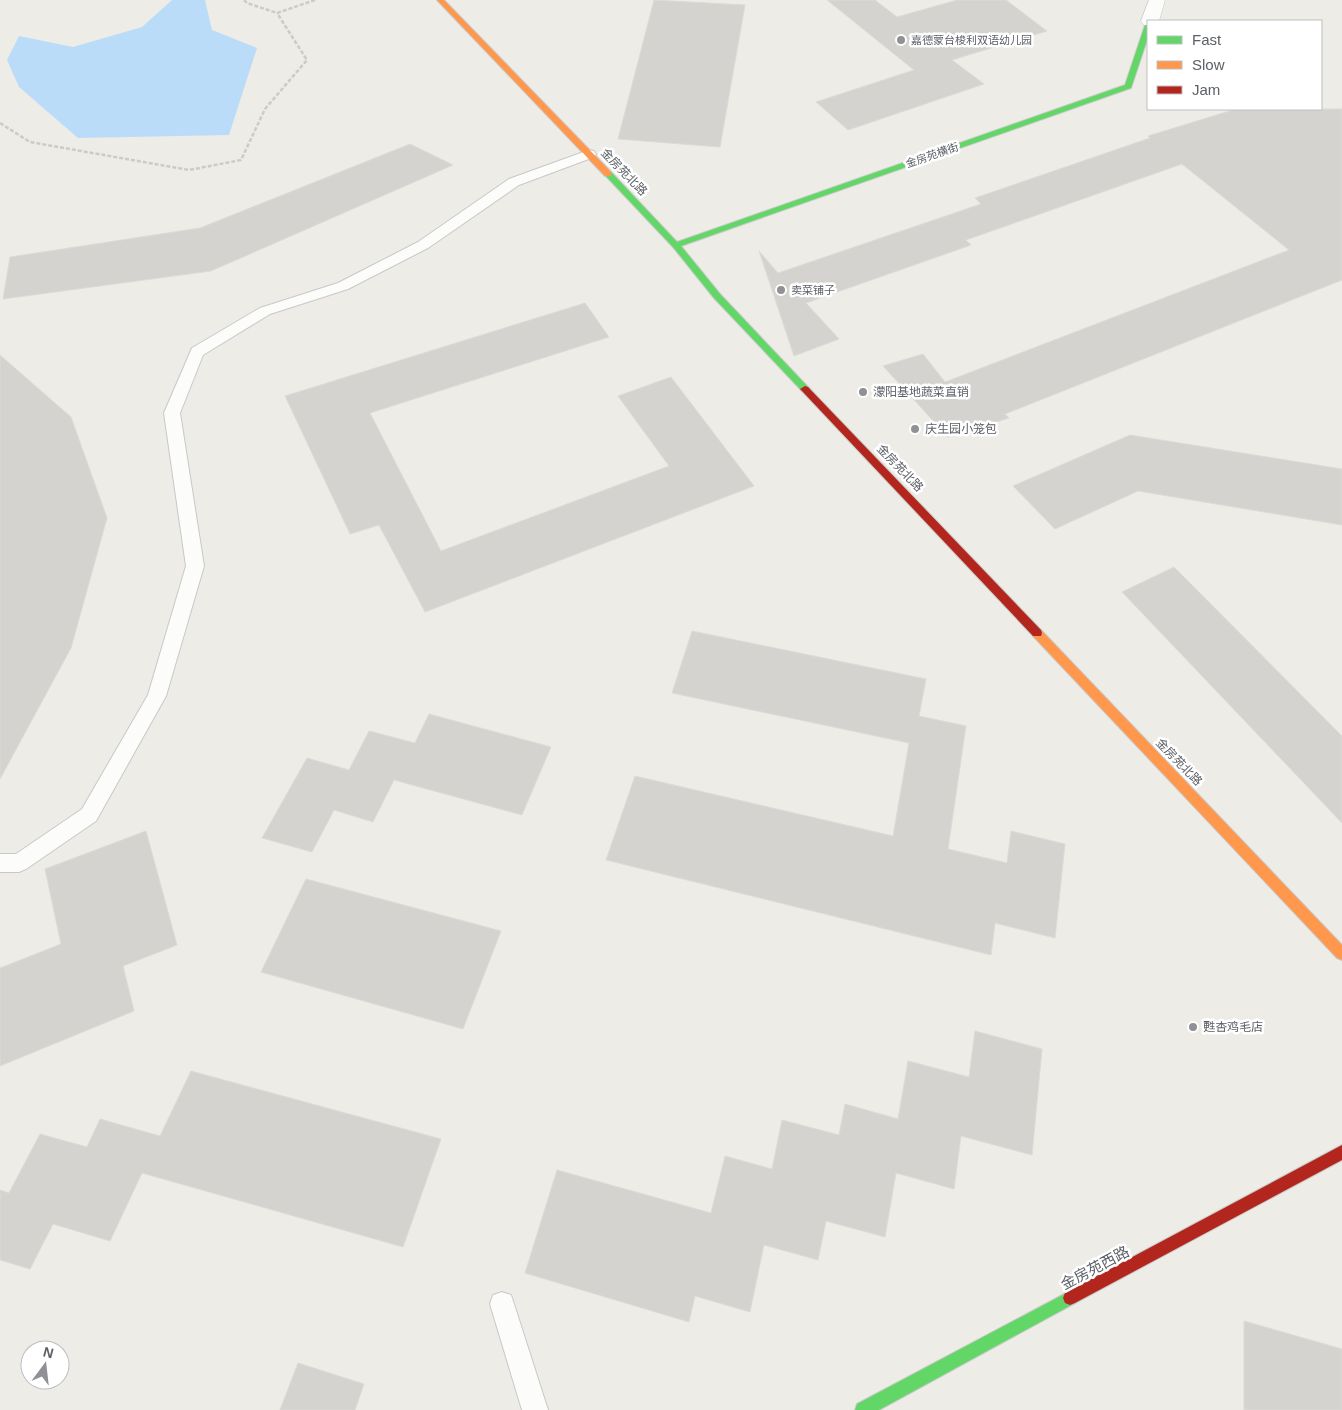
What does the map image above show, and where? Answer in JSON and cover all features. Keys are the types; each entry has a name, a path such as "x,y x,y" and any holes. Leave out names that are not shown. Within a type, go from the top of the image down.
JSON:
{"street":[{"name":"金房苑北路","path":"440,0 676,245 717,296 1342,954"},
{"path":"1150,20 1157,0"},
{"name":"金房苑横街","path":"676,245 1128,86 1147,30"},
{"name":"金房苑西路","path":"863,1410 1342,1152"}],"lane":[{"path":"0,863 19,863 88,815 157,696 195,566 172,413 197,352 265,311 343,286 423,245 514,182 589,154"},
{"path":"502,1304 535,1410"}],"path":[{"path":"244,0 247,3 277,13 314,0"},
{"path":"0,123 30,142 189,170 241,160 264,110 307,60 277,13"}],"water":[{"path":"172,0 205,0 212,30 257,48 229,135 78,138 19,87 7,60 19,36 73,47 142,27"}],"building":[{"path":"654,0 745,5 720,147 618,139"},
{"path":"827,0 875,0 897,17 957,0 1006,0 1047,31 952,60 984,84 848,130 816,102 914,70"},
{"path":"1342,109 1342,280 1005,414 1009,418 948,437 883,366 923,354 945,382 1289,250 1182,164 966,240 971,245 806,303 839,339 794,356 759,251 778,273 981,204 975,198 1150,138 1148,136 1233,110"},
{"path":"410,144 453,165 211,271 3,299 10,257 200,228"},
{"path":"585,303 609,337 370,413 441,551 669,466 618,396 671,377 754,486 425,612 379,525 350,534 285,396"},
{"path":"0,355 71,417 107,518 71,648 0,779"},
{"path":"1130,435 1342,469 1342,525 1138,491 1055,529 1013,486"},
{"path":"1174,567 1342,736 1342,823 1122,592"},
{"path":"692,631 926,679 919,716 966,726 948,849 1007,863 1011,831 1065,844 1055,938 995,923 991,955 606,860 635,776 893,836 909,743 672,693"},
{"path":"429,714 551,747 522,815 394,780 373,822 334,810 312,852 262,838 307,758 349,770 369,731 415,743"},
{"path":"146,831 177,945 123,966 134,1011 0,1066 0,968 61,944 45,869"},
{"path":"306,879 501,931 463,1029 261,972"},
{"path":"975,1031 1042,1049 1032,1155 961,1136 954,1189 896,1173 885,1237 826,1221 818,1260 764,1245 750,1312 695,1296 689,1322 525,1273 557,1170 711,1213 725,1156 772,1169 782,1120 839,1135 845,1104 898,1119 908,1061 969,1077"},
{"path":"191,1071 441,1139 403,1247 142,1173 110,1241 53,1224 30,1269 0,1260 0,1190 9,1193 40,1134 87,1147 100,1119 160,1136"},
{"path":"1244,1321 1342,1349 1342,1410 1244,1410"},
{"path":"298,1363 364,1384 355,1410 280,1410"}],"traffic: fast":[{"path":"676,245 1128,86 1147,30"},
{"path":"608,174 676,245 717,296 805,389"},
{"path":"863,1410 1070,1298"}],"traffic: slow":[{"path":"440,0 608,174"},
{"path":"1037,633 1342,954"}],"traffic: jam":[{"path":"805,389 1037,633"},
{"path":"1070,1298 1342,1152"}],"place":[{"name":"嘉德蒙台梭利双语幼儿园","path":"901,40"},
{"name":"卖菜铺子","path":"781,290"},
{"name":"濛阳基地蔬菜直销","path":"863,392"},
{"name":"庆生园小笼包","path":"915,429"},
{"name":"甦杏鸡毛店","path":"1193,1027"}]}
